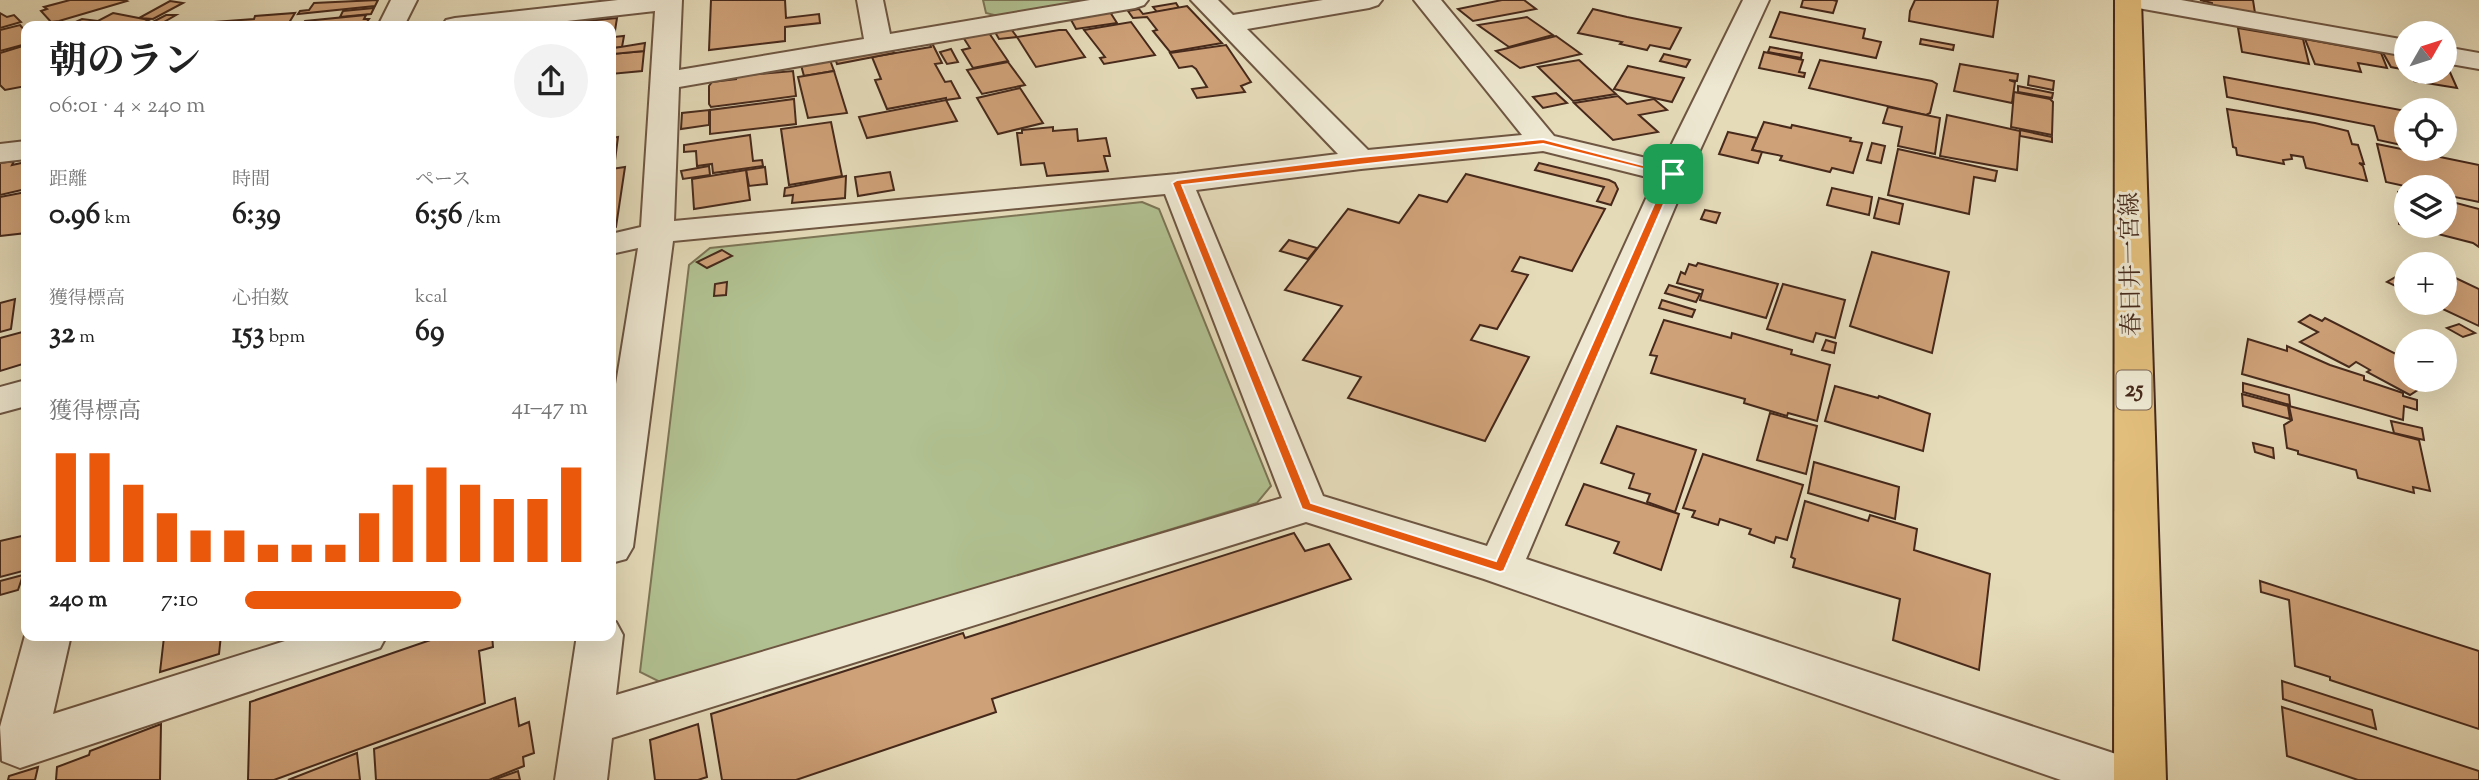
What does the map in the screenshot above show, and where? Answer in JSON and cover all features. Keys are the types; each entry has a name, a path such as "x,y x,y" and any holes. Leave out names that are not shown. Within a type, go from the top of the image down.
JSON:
{"main road":[{"name":"春日井一宮線","path":"2127,0 2140,780"}],"street":[{"path":"394,21 404,0"},
{"path":"870,0 878,44"},
{"path":"973,0 981,27"},
{"path":"665,81 1135,0"},
{"path":"1204,0 1360,160"},
{"path":"1227,24 1369,0"},
{"path":"1427,0 1543,142"},
{"path":"1500,567 1673,174 1756,0"},
{"path":"2138,0 2394,46"},
{"path":"498,21 669,1 657,233 616,513"},
{"path":"2457,57 2479,61"},
{"path":"616,243 657,233 1177,183 1360,160 1543,142 1673,174"},
{"path":"0,153 21,151"},
{"path":"1177,183 1306,506"},
{"path":"0,400 21,394"},
{"path":"589,724 1306,506 1500,567 2125,780"},
{"path":"46,641 20,746 345,641"},
{"path":"581,780 599,641"}],"green space":[{"path":"983,0 1103,0 998,16 986,13"},
{"path":"1142,202 1159,209 1271,486 1257,503 664,684 640,672 689,265 710,248"}],"building":[{"path":"70,0 127,1 59,21 50,21 41,11 47,9 44,7"},
{"path":"378,0 375,6 298,14 300,11 309,10 314,3"},
{"path":"711,0 785,0 786,18 819,14 820,23 785,27 785,41 709,50"},
{"path":"1502,0 1524,0 1536,9 1473,21 1458,9"},
{"path":"1803,0 1837,1 1833,13 1801,7"},
{"path":"1915,0 1998,0 1993,37 1909,21"},
{"path":"2200,0 2253,0 2255,13 2212,6 2212,3"},
{"path":"170,1 183,3 153,19 139,18"},
{"path":"1176,3 1179,8 1157,12 1153,7"},
{"path":"1187,6 1222,43 1170,52 1153,31 1157,30 1147,17 1133,18 1128,11 1139,9 1143,14"},
{"path":"374,8 371,14 340,17 343,11"},
{"path":"1593,9 1681,28 1670,49 1650,45 1647,50 1578,33"},
{"path":"1110,12 1117,23 1076,29 1070,18"},
{"path":"1780,12 1865,29 1863,38 1881,42 1876,58 1770,37"},
{"path":"0,13 7,17 14,15 21,22 0,28"},
{"path":"113,13 149,20 147,21 98,21"},
{"path":"295,13 290,21 227,21 254,19 255,16"},
{"path":"166,15 176,15 166,21 155,21"},
{"path":"366,15 364,19 369,19 368,21 305,21"},
{"path":"1527,17 1553,35 1509,47 1478,25"},
{"path":"617,18 616,24 616,21 586,21"},
{"path":"1131,22 1155,55 1104,64 1100,58 1105,57 1084,30"},
{"path":"20,25 21,45 0,51 0,30"},
{"path":"2238,28 2303,39 2309,64 2242,52"},
{"path":"1011,29 1017,37 999,39 995,32"},
{"path":"987,30 1008,61 973,68 962,50 970,48 963,37"},
{"path":"1066,30 1085,57 1036,67 1017,37"},
{"path":"624,36 622,47 616,48 616,37"},
{"path":"1556,36 1581,54 1520,68 1496,51"},
{"path":"1921,39 1954,45 1953,50 1920,44"},
{"path":"2305,39 2381,53 2387,68 2358,63 2361,72 2315,64"},
{"path":"645,43 644,51 616,54 616,48"},
{"path":"932,43 942,63 935,64 945,82 951,81 960,98 887,109 875,80 881,79 872,57 931,47"},
{"path":"1226,45 1251,82 1241,86 1245,92 1197,98 1192,89 1207,87 1196,69 1192,66 1179,68 1170,53"},
{"path":"21,47 21,87 5,90 0,85 0,53"},
{"path":"1770,47 1802,53 1801,58 1768,52"},
{"path":"892,48 894,53 837,64 835,58"},
{"path":"951,49 958,62 947,64 940,52"},
{"path":"644,51 642,71 616,74 616,54"},
{"path":"2382,51 2394,53 2394,68"},
{"path":"1764,52 1803,60 1799,72 1805,73 1804,77 1759,68"},
{"path":"1664,54 1690,60 1686,67 1660,61"},
{"path":"830,60 834,71 804,76 801,65"},
{"path":"1579,60 1616,94 1573,101 1538,67"},
{"path":"1820,60 1932,81 1937,84 1930,113 1926,115 1809,88"},
{"path":"1008,62 1025,85 982,94 967,70"},
{"path":"1960,64 2018,74 2017,81 2009,80 2015,82 2012,103 1954,91"},
{"path":"1628,66 1684,78 1672,102 1614,89"},
{"path":"793,71 796,96 711,107 709,104 709,86 712,82 736,79 736,76"},
{"path":"834,71 847,113 808,118 798,77"},
{"path":"2029,76 2054,81 2053,90 2028,85"},
{"path":"2224,77 2394,109 2394,143 2378,140 2374,126 2227,97"},
{"path":"2432,84 2455,84 2457,88"},
{"path":"2018,86 2053,93 2052,98 2018,92"},
{"path":"1020,88 1043,123 998,134 977,98"},
{"path":"2014,92 2050,99 2053,102 2052,135 2011,127"},
{"path":"1556,93 1567,103 1543,108 1533,97"},
{"path":"1618,96 1627,104 1654,99 1667,110 1639,115 1658,132 1613,140 1574,103"},
{"path":"794,99 796,124 710,134 710,110"},
{"path":"946,100 957,121 867,138 859,117"},
{"path":"1888,107 1940,118 1935,154 1898,146 1902,127 1883,123"},
{"path":"2227,109 2348,131 2352,144 2358,145 2364,164 2359,163 2363,166 2367,181 2306,168 2303,157 2291,155 2292,159 2283,160 2284,164 2237,155 2236,148 2233,147"},
{"path":"709,110 709,125 681,129 682,113"},
{"path":"1947,115 2020,131 2017,170 1940,156"},
{"path":"831,122 842,176 789,185 781,129"},
{"path":"1764,122 1791,128 1792,125 1851,138 1850,141 1862,143 1853,173 1832,168 1830,172 1780,160 1782,156 1752,150"},
{"path":"1053,127 1053,131 1077,129 1078,141 1106,138 1110,156 1104,156 1108,171 1047,176 1044,163 1021,165 1017,133 1022,133 1022,130"},
{"path":"2020,130 2052,137 2052,142 2020,136"},
{"path":"1728,132 1757,138 1752,150 1762,152 1758,163 1719,154"},
{"path":"750,135 753,161 762,160 763,166 713,173 712,164 697,166 696,151 684,152 684,145"},
{"path":"1872,143 1885,146 1881,163 1867,160"},
{"path":"2377,144 2394,148 2394,161 2457,160 2479,165 2479,202 2457,197 2457,175 2394,175 2394,184 2386,182"},
{"path":"1898,149 1997,171 1995,181 1974,177 1969,214 1888,195"},
{"path":"0,163 21,163 21,190 0,195"},
{"path":"1539,163 1615,183 1618,189 1611,205 1597,201 1604,187 1535,170"},
{"path":"709,166 710,175 683,179 681,171"},
{"path":"625,167 616,227 616,168"},
{"path":"765,167 767,184 749,186 746,170"},
{"path":"746,170 750,200 694,209 692,179"},
{"path":"890,172 894,190 858,196 855,177"},
{"path":"1466,174 1605,209 1572,271 1520,257 1512,271 1528,275 1497,329 1480,325 1471,340 1529,357 1485,441 1348,398 1361,377 1303,360 1342,306 1285,290 1348,209 1399,223 1419,195 1447,202"},
{"path":"846,176 845,198 792,203 793,195 784,196 785,188"},
{"path":"1832,188 1872,197 1869,215 1827,205"},
{"path":"21,193 21,234 0,236 0,197"},
{"path":"1879,198 1903,204 1899,224 1874,218"},
{"path":"2457,203 2479,209 2479,247 2454,238 2457,238"},
{"path":"1705,210 1720,213 1716,223 1701,219"},
{"path":"1289,240 1317,248 1308,259 1280,251"},
{"path":"722,250 732,256 707,268 697,262"},
{"path":"1872,252 1949,272 1932,353 1850,326"},
{"path":"1698,263 1778,284 1766,318 1700,300 1703,290 1677,283 1681,272 1685,274 1689,264 1696,266"},
{"path":"2457,279 2479,289 2479,326 2456,315"},
{"path":"727,282 726,295 714,296 715,284"},
{"path":"1783,284 1845,300 1835,338 1816,333 1813,342 1767,329"},
{"path":"1669,285 1700,294 1696,302 1665,293"},
{"path":"15,299 11,329 0,332 0,303"},
{"path":"1662,300 1695,310 1692,317 1659,308"},
{"path":"2310,315 2322,321 2325,318 2394,353 2394,386 2367,372 2370,370 2356,362 2349,367 2300,342 2318,332 2299,322"},
{"path":"1664,320 1731,338 1732,333 1792,350 1791,354 1830,365 1817,421 1788,413 1787,416 1744,403 1745,399 1651,373 1657,356 1650,355"},
{"path":"2459,324 2475,333 2463,337 2457,334 2457,329 2447,328"},
{"path":"21,332 21,365 0,371 0,338"},
{"path":"2248,339 2287,351 2287,346 2364,376 2364,380 2403,393 2403,396 2417,400 2417,410 2404,406 2403,420 2242,374"},
{"path":"1826,340 1836,343 1834,353 1822,350"},
{"path":"2243,383 2289,395 2290,405 2243,392"},
{"path":"1835,386 1878,398 1879,396 1930,414 1923,451 1825,421"},
{"path":"2242,394 2288,406 2290,419 2243,406"},
{"path":"2289,406 2419,440 2430,491 2413,487 2414,493 2358,478 2356,470 2298,454 2298,451 2287,448 2284,425 2292,420"},
{"path":"1770,413 1817,426 1806,474 1757,460"},
{"path":"2391,421 2422,428 2424,440 2394,433"},
{"path":"1617,426 1696,450 1675,512 1647,502 1650,494 1629,488 1634,474 1601,463"},
{"path":"2253,443 2273,448 2274,458 2255,452"},
{"path":"1703,454 1803,485 1787,540 1776,537 1774,543 1749,534 1751,529 1720,519 1718,525 1692,517 1695,511 1683,508"},
{"path":"1814,462 1899,487 1895,519 1808,493"},
{"path":"1584,484 1679,514 1661,570 1614,553 1619,542 1566,525"},
{"path":"1805,501 1868,521 1870,515 1917,529 1914,550 1990,574 1979,670 1893,640 1900,599 1793,567 1795,559 1791,557"},
{"path":"1294,533 1305,551 1329,544 1351,579 992,699 996,712 796,780 722,780 711,714 963,633 965,638"},
{"path":"21,536 21,572 0,577 0,541"},
{"path":"21,576 18,590 0,595 0,581"},
{"path":"2260,581 2479,651 2479,729 2295,666 2289,600 2261,592"},
{"path":"164,641 220,641 219,654 160,672"},
{"path":"428,641 492,641 493,647 479,651 485,703 274,780 248,780 250,702"},
{"path":"2282,681 2372,710 2376,729 2283,699"},
{"path":"515,698 519,726 529,722 534,753 523,757 524,766 489,780 376,780 374,749"},
{"path":"2282,707 2479,771 2479,780 2358,780 2287,756"},
{"path":"161,724 160,780 56,780 57,767 89,755 90,751"},
{"path":"698,724 707,777 698,780 655,780 650,740"},
{"path":"357,753 360,780 288,780"},
{"path":"38,767 35,780 8,780 9,776"},
{"path":"518,771 520,780 493,780"}],"route":[{"path":"1543,142 1673,174 1500,567 1306,506 1177,183 1360,160 1543,142"}]}
